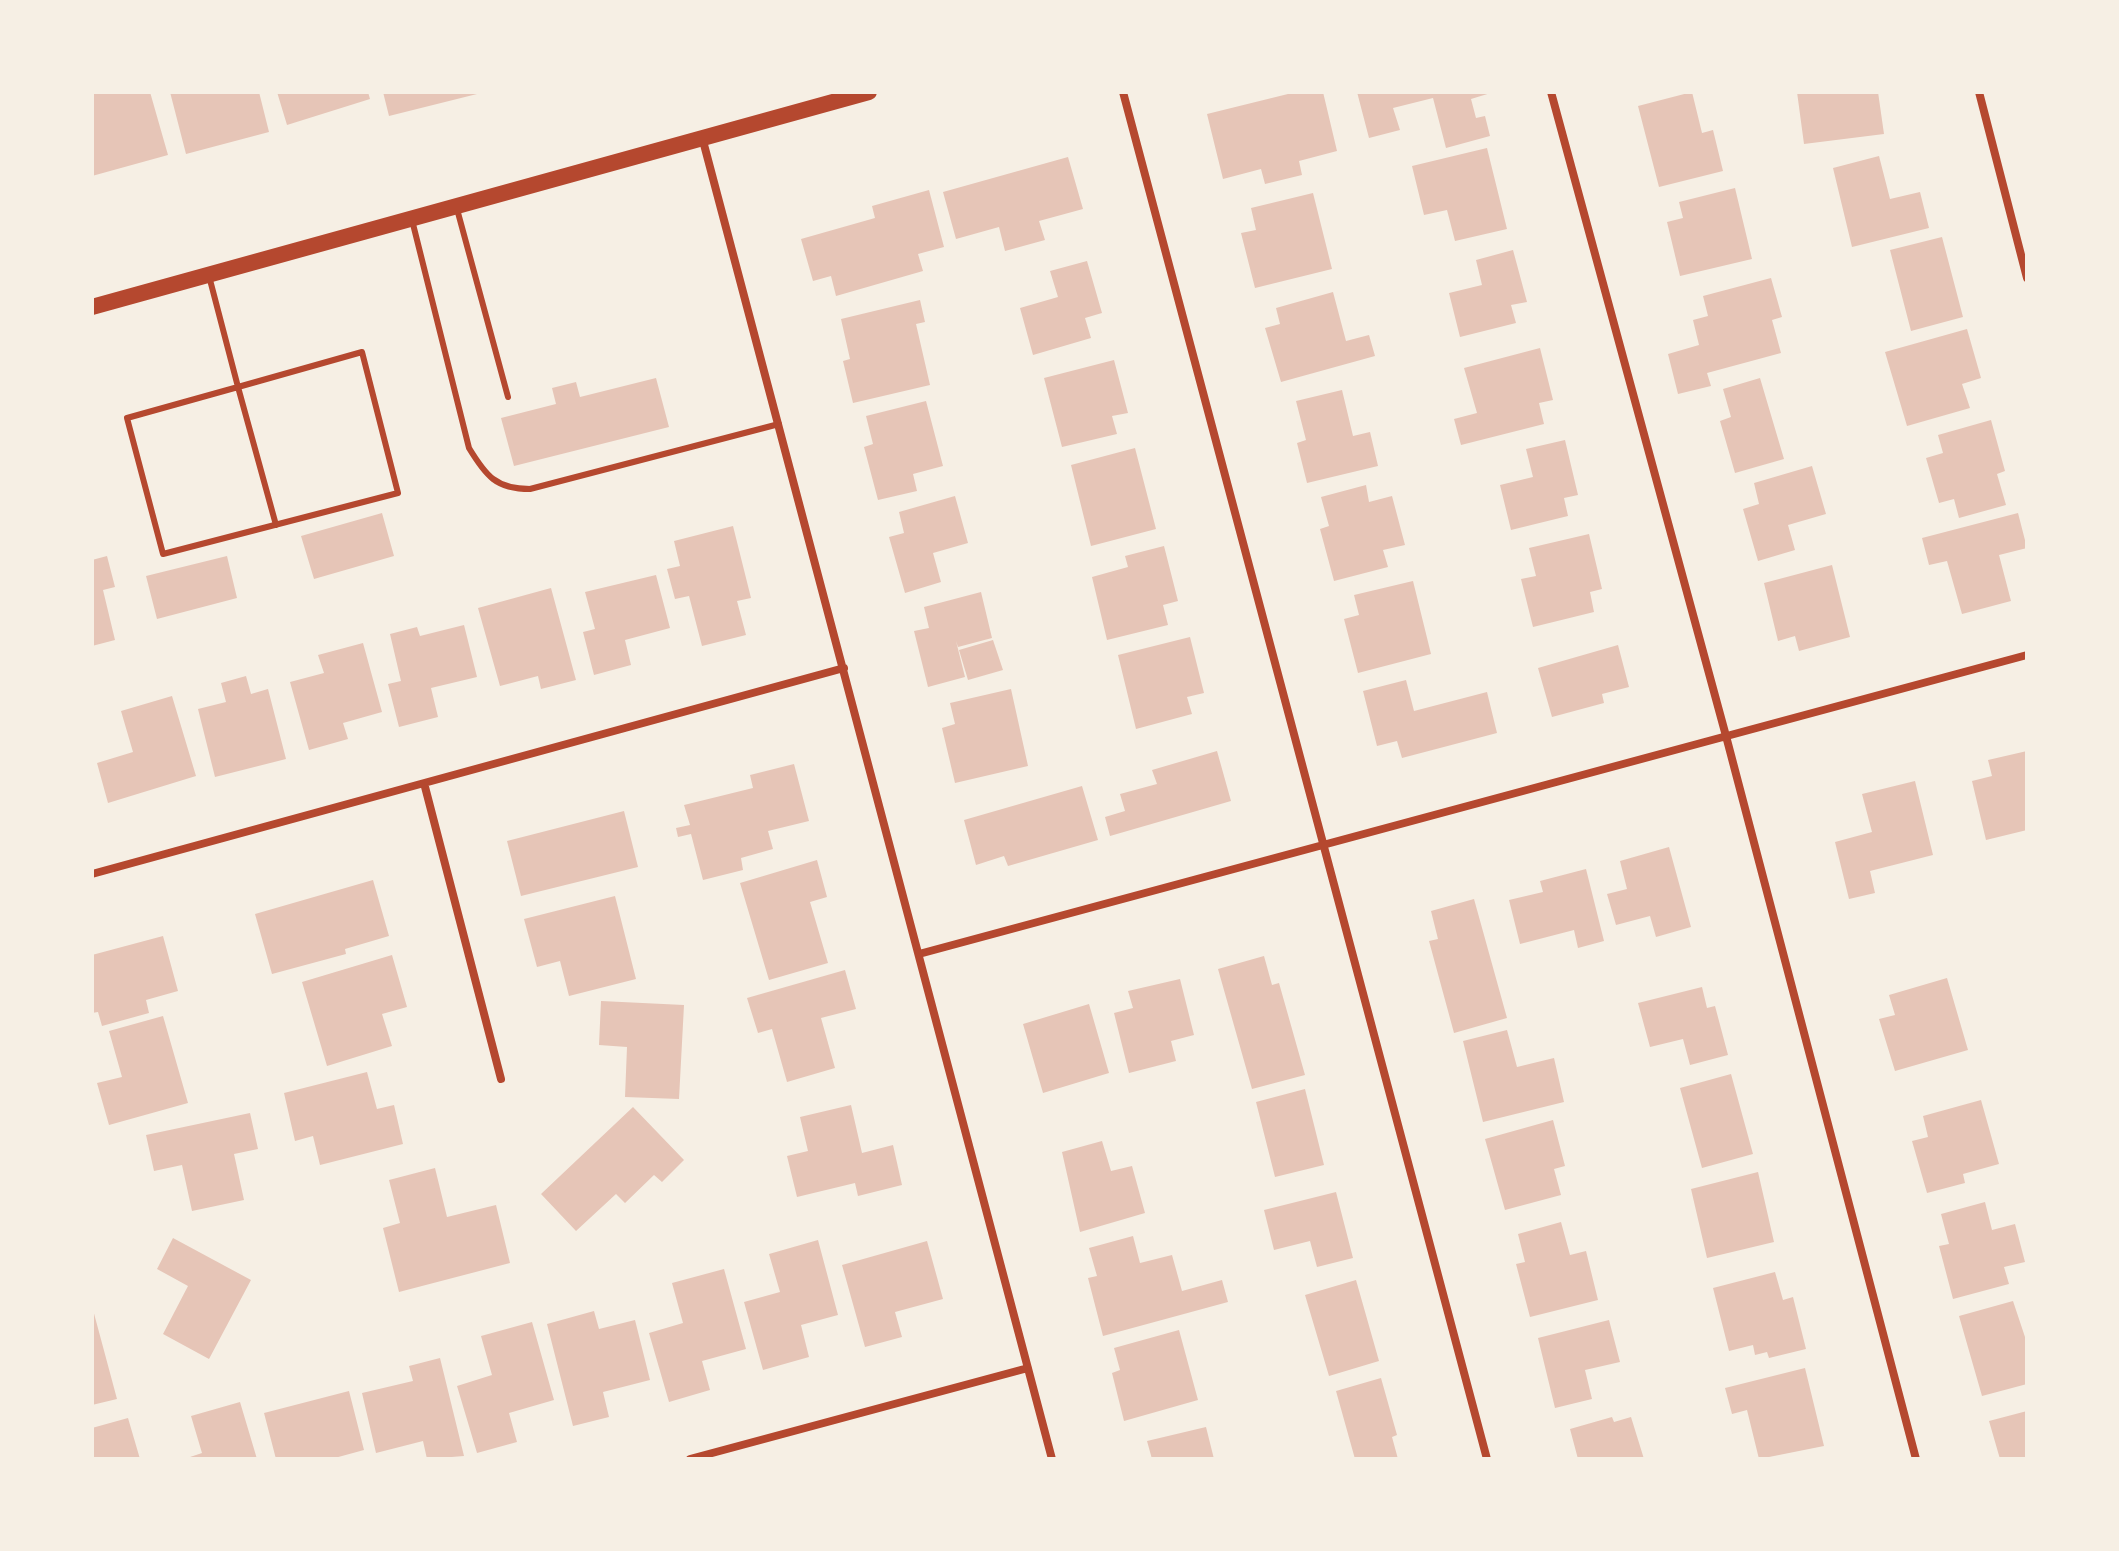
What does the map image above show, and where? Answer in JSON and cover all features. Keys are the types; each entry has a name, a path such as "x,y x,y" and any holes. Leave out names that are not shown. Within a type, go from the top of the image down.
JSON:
{"main road":[{"path":"92,307 860,93"}],"street":[{"path":"1123,92 1326,845 1487,1459"},
{"path":"1551,92 1726,736 1916,1459"},
{"path":"1979,92 2027,278"},
{"path":"702,137 1052,1459"},
{"path":"919,954 2027,655"},
{"path":"92,874 844,668"},
{"path":"424,783 501,1079"},
{"path":"690,1459 1028,1368"}],"lane":[{"path":"456,205 508,397"},
{"path":"411,218 460,420 469,448 487,478 507,489 530,489 779,424"},
{"path":"209,276 276,525"},
{"path":"362,352 398,493 163,554 127,418 238,387 362,352"}],"building":[{"path":"92,92 150,92 168,155 92,176"},
{"path":"170,92 259,92 269,132 186,154"},
{"path":"277,92 368,92 370,99 287,125"},
{"path":"383,92 481,92 481,93 389,116"},
{"path":"1296,92 1323,92 1337,151 1299,161 1302,175 1265,184 1261,169 1223,179 1207,114"},
{"path":"1357,92 1494,92 1471,99 1476,118 1485,116 1490,136 1446,148 1433,98 1393,108 1400,130 1369,138"},
{"path":"1692,92 1702,133 1713,130 1723,171 1659,187 1638,106"},
{"path":"1797,92 1878,92 1884,134 1804,144"},
{"path":"1487,148 1507,229 1455,241 1447,210 1424,215 1412,166"},
{"path":"1879,156 1890,199 1920,192 1929,228 1852,247 1833,168"},
{"path":"1068,157 1083,209 1039,221 1045,240 1005,251 999,227 956,239 943,192"},
{"path":"1735,188 1752,259 1680,276 1667,222 1683,218 1679,202"},
{"path":"929,190 944,247 918,254 923,271 836,296 831,276 813,281 801,239 875,218 872,206"},
{"path":"1313,193 1332,269 1255,288 1241,233 1256,230 1251,208"},
{"path":"1942,237 1963,317 1911,331 1890,250"},
{"path":"1513,250 1527,302 1511,305 1516,323 1460,337 1449,293 1482,285 1476,260"},
{"path":"1087,261 1102,313 1085,318 1091,338 1033,355 1020,308 1058,297 1050,271"},
{"path":"1771,278 1782,317 1772,320 1781,353 1707,373 1711,386 1678,394 1668,354 1699,345 1693,320 1708,316 1703,296"},
{"path":"1333,292 1346,341 1369,335 1375,356 1281,382 1265,328 1280,324 1276,308"},
{"path":"920,300 925,322 916,324 930,385 853,403 843,361 850,359 841,319"},
{"path":"1967,329 1981,378 1962,384 1970,408 1907,426 1885,352"},
{"path":"1540,348 1553,400 1539,403 1544,424 1461,445 1454,419 1477,413 1464,368"},
{"path":"1114,360 1128,413 1112,416 1117,434 1062,447 1044,378"},
{"path":"656,378 669,427 514,466 501,418 556,404 552,388 576,382 580,397"},
{"path":"1760,378 1784,459 1735,473 1720,421 1731,417 1723,389"},
{"path":"1342,390 1353,436 1370,432 1378,466 1307,483 1297,443 1306,440 1296,401"},
{"path":"926,401 943,466 913,474 917,491 878,500 864,447 873,444 866,416"},
{"path":"1991,420 2005,471 1997,474 2006,505 1959,518 1954,499 1939,503 1926,458 1943,453 1938,435"},
{"path":"1565,440 1578,495 1564,498 1568,516 1511,530 1500,485 1533,477 1526,449"},
{"path":"1135,448 1156,529 1091,546 1071,465"},
{"path":"1812,466 1826,514 1788,525 1795,550 1758,561 1743,509 1759,504 1754,483"},
{"path":"1366,485 1369,502 1392,496 1405,545 1383,550 1388,567 1334,581 1320,529 1329,526 1321,497"},
{"path":"955,496 968,543 933,553 941,582 905,593 889,537 904,533 899,512"},
{"path":"382,513 394,556 314,579 301,536"},
{"path":"2018,513 2027,548 1999,555 2011,601 1962,614 1947,561 1929,565 1922,538"},
{"path":"733,526 751,598 737,601 746,635 702,646 689,596 675,599 667,569 680,566 674,541"},
{"path":"1589,534 1602,589 1590,592 1594,612 1533,627 1521,579 1536,576 1529,548"},
{"path":"1164,546 1178,601 1163,605 1168,625 1107,640 1092,577 1128,567 1125,556"},
{"path":"107,556 115,587 103,590 115,640 92,646 92,560"},
{"path":"227,556 237,598 157,619 146,576"},
{"path":"1832,565 1850,637 1799,651 1795,636 1778,641 1764,583"},
{"path":"656,575 670,628 625,640 631,665 594,675 583,632 595,629 585,592"},
{"path":"1413,581 1431,654 1358,673 1344,619 1359,615 1354,595"},
{"path":"551,588 576,680 541,689 538,676 500,686 478,608"},
{"path":"981,592 992,638 958,647 956,641 965,677 928,687 914,631 929,628 924,607"},
{"path":"464,625 477,677 431,688 438,717 399,727 388,684 401,681 390,634 417,627 420,636"},
{"path":"1190,637 1204,693 1187,697 1192,714 1136,729 1118,655"},
{"path":"993,640 1003,670 968,680 959,650"},
{"path":"363,643 382,712 343,723 348,739 309,750 290,682 324,673 318,655"},
{"path":"1618,645 1629,687 1602,694 1604,703 1552,717 1538,668"},
{"path":"246,676 251,694 268,689 286,759 215,777 198,709 226,702 221,683"},
{"path":"1406,680 1414,711 1487,692 1497,733 1402,758 1397,741 1377,746 1363,691"},
{"path":"1011,689 1028,766 955,783 942,728 955,724 950,703"},
{"path":"172,696 196,776 108,803 97,763 133,752 121,711"},
{"path":"1217,751 1231,801 1110,836 1105,817 1125,811 1120,794 1157,784 1152,770"},
{"path":"2027,751 2027,830 1986,840 1972,781 1992,776 1988,760"},
{"path":"794,764 809,821 768,831 773,849 741,858 743,870 703,880 691,834 678,837 676,828 690,825 684,805 753,788 750,775"},
{"path":"1915,781 1933,855 1870,871 1875,893 1849,899 1835,842 1872,832 1862,794"},
{"path":"1082,786 1098,840 1008,866 1004,856 976,865 964,820"},
{"path":"624,811 638,867 521,896 507,841"},
{"path":"1669,847 1691,927 1656,937 1650,916 1616,925 1607,894 1627,889 1620,861"},
{"path":"817,860 827,897 810,902 828,963 769,980 740,883"},
{"path":"1586,869 1604,941 1578,948 1574,930 1520,944 1509,900 1543,892 1540,881"},
{"path":"373,880 389,936 345,949 346,954 272,974 255,914"},
{"path":"615,896 636,979 569,996 560,961 537,967 524,919"},
{"path":"1474,899 1507,1018 1454,1033 1429,941 1438,939 1431,911"},
{"path":"163,936 178,991 146,1000 149,1013 102,1026 98,1012 92,1013 92,955"},
{"path":"392,955 407,1007 382,1014 392,1046 327,1066 302,982"},
{"path":"1264,956 1272,985 1279,983 1305,1075 1252,1089 1218,969"},
{"path":"845,970 856,1009 821,1018 835,1068 787,1082 772,1029 758,1033 747,998"},
{"path":"1947,978 1968,1050 1895,1071 1879,1019 1895,1015 1889,995"},
{"path":"1180,979 1194,1035 1171,1041 1176,1061 1129,1073 1114,1013 1133,1008 1128,991"},
{"path":"1702,987 1707,1008 1715,1006 1728,1055 1690,1065 1683,1039 1650,1047 1638,1003"},
{"path":"601,1001 684,1005 679,1099 625,1097 627,1047 599,1045"},
{"path":"1089,1004 1109,1073 1043,1093 1023,1024"},
{"path":"163,1016 188,1103 109,1125 97,1083 122,1077 109,1031"},
{"path":"1507,1030 1517,1067 1554,1058 1564,1102 1483,1122 1463,1041"},
{"path":"367,1072 377,1109 394,1105 403,1144 320,1165 313,1136 295,1141 284,1093"},
{"path":"1731,1074 1753,1154 1702,1168 1680,1088"},
{"path":"1305,1089 1324,1165 1275,1177 1256,1102"},
{"path":"1981,1100 1999,1164 1963,1174 1965,1183 1927,1193 1912,1141 1928,1137 1923,1116"},
{"path":"851,1105 862,1153 893,1145 902,1185 858,1196 855,1183 797,1197 787,1156 808,1151 800,1117"},
{"path":"633,1107 684,1160 662,1182 654,1175 625,1203 616,1194 576,1231 541,1194"},
{"path":"250,1113 258,1149 234,1154 244,1200 192,1211 182,1165 154,1171 146,1135"},
{"path":"1553,1120 1565,1166 1554,1169 1561,1195 1505,1210 1485,1139"},
{"path":"1102,1141 1111,1171 1132,1166 1145,1213 1080,1232 1062,1152"},
{"path":"435,1168 447,1217 496,1205 510,1263 399,1292 383,1228 400,1223 389,1180"},
{"path":"1758,1172 1774,1242 1707,1258 1691,1189"},
{"path":"1336,1192 1353,1258 1317,1267 1310,1241 1274,1250 1264,1210"},
{"path":"1985,1202 1992,1230 2015,1224 2025,1262 2004,1267 2009,1284 1953,1299 1939,1246 1949,1244 1941,1214"},
{"path":"1561,1222 1570,1255 1586,1251 1598,1300 1530,1317 1516,1264 1525,1262 1518,1234"},
{"path":"1133,1236 1140,1263 1172,1255 1182,1291 1222,1280 1228,1302 1103,1336 1088,1278 1097,1276 1089,1248"},
{"path":"173,1238 251,1280 209,1359 163,1334 188,1286 157,1269"},
{"path":"818,1240 838,1315 801,1325 809,1357 763,1370 744,1302 780,1292 769,1254"},
{"path":"927,1241 943,1299 895,1312 902,1337 865,1347 842,1265"},
{"path":"724,1269 746,1349 702,1361 710,1390 669,1402 649,1333 683,1323 672,1283"},
{"path":"1775,1272 1783,1300 1793,1297 1806,1349 1769,1358 1767,1352 1755,1355 1753,1345 1729,1351 1713,1288"},
{"path":"1356,1280 1379,1361 1329,1376 1305,1295"},
{"path":"2013,1301 2027,1343 2027,1384 1982,1396 1959,1316"},
{"path":"92,1306 117,1399 92,1405"},
{"path":"594,1311 599,1329 635,1320 650,1380 603,1392 609,1417 573,1426 547,1324"},
{"path":"1609,1320 1620,1362 1585,1370 1592,1399 1555,1408 1538,1338"},
{"path":"532,1322 554,1400 509,1413 517,1442 477,1453 457,1386 492,1375 481,1336"},
{"path":"1179,1330 1198,1400 1124,1421 1112,1373 1120,1370 1114,1348"},
{"path":"440,1358 464,1456 427,1459 423,1441 376,1453 362,1393 413,1381 409,1366"},
{"path":"1805,1368 1824,1446 1759,1459 1747,1410 1732,1414 1725,1388"},
{"path":"1381,1378 1397,1435 1392,1437 1398,1459 1355,1459 1336,1391"},
{"path":"349,1391 364,1450 331,1459 276,1459 264,1413"},
{"path":"240,1402 257,1459 184,1459 202,1453 191,1416"},
{"path":"2027,1411 2027,1459 2000,1459 1989,1421"},
{"path":"1612,1417 1614,1422 1631,1417 1644,1459 1578,1459 1570,1429"},
{"path":"128,1418 140,1459 92,1459 92,1428"},
{"path":"1206,1427 1214,1459 1152,1459 1147,1441"}]}
